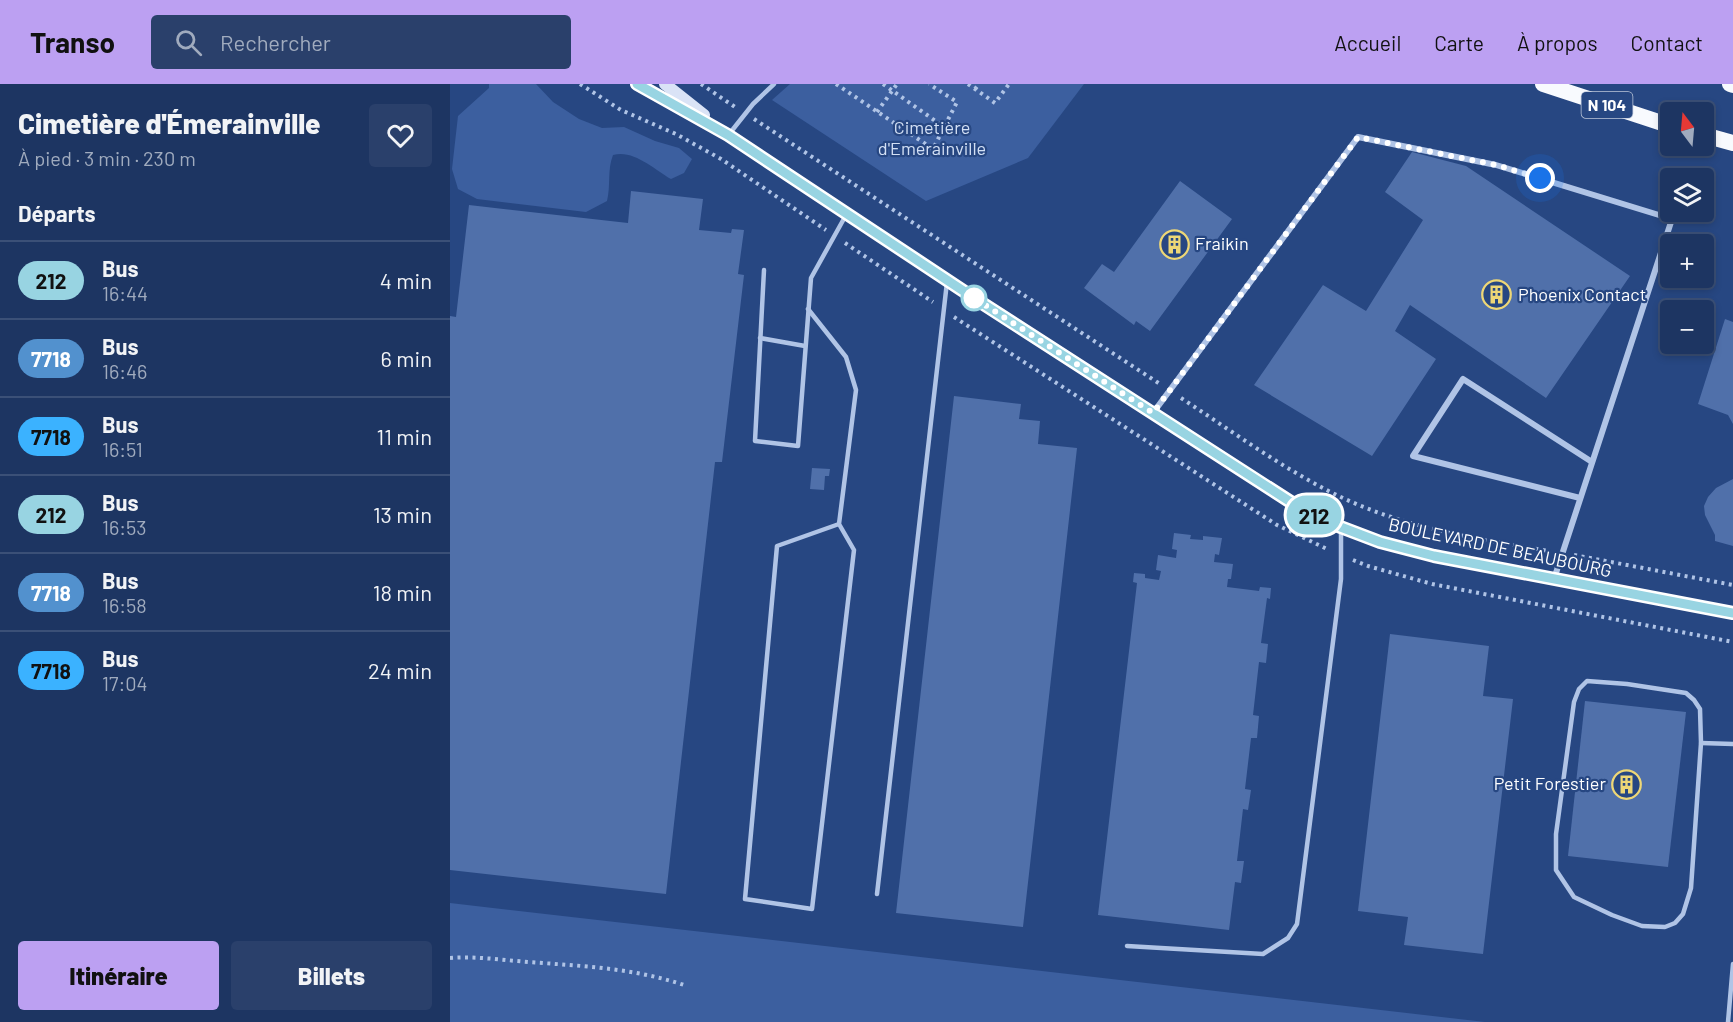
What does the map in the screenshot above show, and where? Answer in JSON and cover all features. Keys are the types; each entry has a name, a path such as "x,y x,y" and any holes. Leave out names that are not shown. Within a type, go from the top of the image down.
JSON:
{"highway":[{"name":"N 104","path":"1543,84 1660,122"},
{"path":"1714,138 1733,143"}],"main road":[{"name":"BOULEVARD DE BEAUBOURG","path":"637,84 728,135 947,280 1300,508 1341,528 1380,542 1434,556 1733,613"},
{"name":"BOULEVARD DE BEAUBOURG","path":"665,84 728,135"}],"street":[{"path":"1153,413 1358,137 1496,165 1672,219 1554,579"},
{"path":"1580,498 1413,456 1463,379 1592,462"}],"lane":[{"path":"728,135 774,84"},
{"path":"764,270 755,441 798,446 811,278 847,212"},
{"path":"877,894 947,280"},
{"path":"808,309 846,357 856,390 839,524 854,550 812,909 745,899 777,546 839,524"},
{"path":"760,338 805,346"},
{"path":"1127,946 1263,954 1288,938 1297,924 1341,579 1341,528"},
{"path":"1587,681 1597,681 1686,693 1700,709 1701,743 1691,888 1683,914 1675,923 1665,927 1642,926 1574,897 1556,870 1555,857 1556,834 1574,702 1579,689 1587,681"},
{"path":"1701,743 1733,744"},
{"path":"1728,1022 1733,964"}],"path":[{"path":"701,84 1294,471 1347,500 1384,514 1436,529 1733,585"},
{"path":"836,84 933,149 957,102 929,84"},
{"path":"883,84 944,127"},
{"path":"877,112 897,84"},
{"path":"968,84 994,103 1009,84"},
{"path":"975,89 979,84"},
{"path":"450,958 472,956 589,965 660,977 687,986"}],"green space":[{"path":"489,84 536,84 553,102 579,119 602,128 624,127 655,141 679,148 692,159 684,173 671,179 636,157 613,155 607,201 586,212 477,199 458,189 452,169 458,116 489,88"},
{"name":"Cimetière d'Emerainville","path":"790,84 1084,84 1028,158 926,201 772,100"},
{"path":"450,903 1485,1022 450,1022"}],"building":[{"name":"Phoenix Contact","path":"1412,152 1466,166 1630,276 1546,398 1410,305 1395,331 1436,359 1372,456 1254,385 1323,285 1366,311 1423,220 1385,192"},
{"name":"Fraikin","path":"1180,181 1232,219 1150,331 1136,321 1134,325 1084,288 1102,264 1114,272"},
{"path":"631,191 703,199 699,230 731,233 732,229 744,230 738,274 744,275 722,462 715,462 666,894 450,870 450,316 456,317 469,205 628,223"},
{"path":"1725,319 1733,322 1733,424 1728,415 1698,404"},
{"path":"954,396 1021,404 1019,419 1040,421 1038,444 1077,448 1023,927 896,913"},
{"path":"812,468 830,469 829,476 825,476 824,490 810,489"},
{"path":"1733,479 1733,546 1715,541 1704,506 1716,488"},
{"path":"1174,533 1191,535 1190,539 1203,540 1203,536 1222,538 1219,555 1215,554 1214,562 1233,564 1231,579 1228,579 1227,587 1259,591 1260,587 1271,588 1270,599 1267,598 1261,643 1268,644 1266,663 1259,662 1253,715 1259,716 1257,738 1251,738 1245,789 1251,790 1248,810 1243,809 1237,861 1244,861 1241,883 1235,882 1229,930 1098,915 1137,583 1133,582 1134,573 1145,574 1145,578 1159,580 1161,571 1156,570 1158,555 1176,558 1177,550 1172,549"},
{"path":"1390,634 1489,646 1483,696 1513,699 1483,954 1404,945 1408,917 1358,911"},
{"name":"Petit Forestier","path":"1585,701 1686,712 1668,867 1568,856"}],"bus line":[{"name":"212","path":"637,84 728,135 989,308 1300,508 1330,523 1380,542 1434,556 1733,613"}],"place":[{"name":"Fraikin","path":"1174,244"},
{"name":"Phoenix Contact","path":"1497,295"},
{"name":"Petit Forestier","path":"1627,784"}],"route":[{"path":"974,298 971,296 1153,413 1358,137 1496,165 1540,178"}]}
